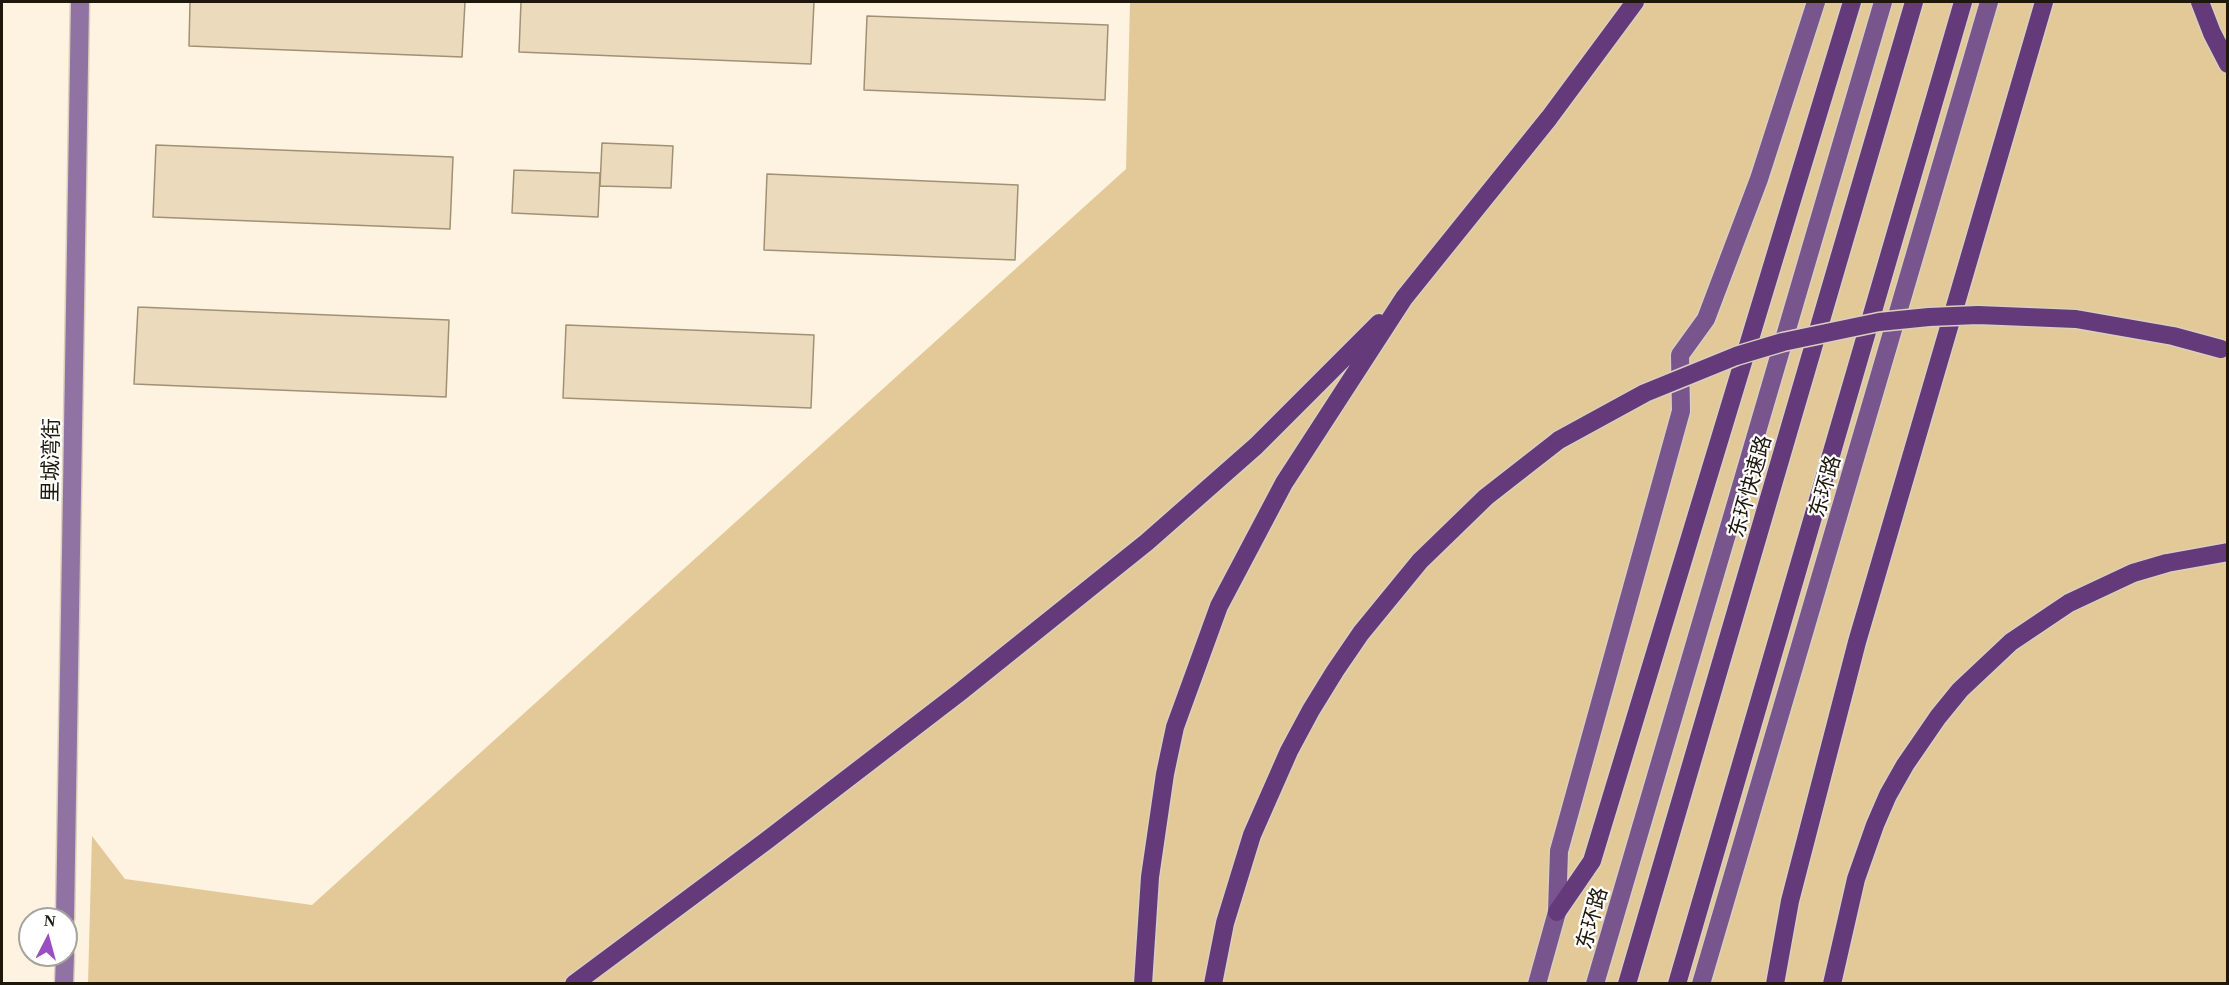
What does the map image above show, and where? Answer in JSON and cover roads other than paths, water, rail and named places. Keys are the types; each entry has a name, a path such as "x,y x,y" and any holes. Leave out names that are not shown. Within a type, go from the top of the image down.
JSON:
{"highway":[{"path":"1143,984 1155,828 1174,727 1219,606 1284,483 1404,298 1549,118 1635,2"},
{"path":"1557,912 1592,861 1852,2"},
{"name":"东环快速路","path":"1627,984 1914,2"},
{"path":"1677,984 1963,2"},
{"path":"1775,984 1790,901 1857,642 2044,2"},
{"path":"2200,2 2212,33 2228,64"},
{"path":"574,984 960,692 1147,542 1256,446 1404,298"},
{"path":"1213,984 1225,923 1252,835 1290,751 1335,670 1361,633 1420,561 1486,497 1559,440 1618,406 1689,373 1783,342 1879,322 1978,315 2076,319 2173,336 2228,351"},
{"path":"1832,984 1856,879 1888,795 1905,765 1960,690 2011,642 2039,621 2090,592 2133,573 2167,563 2228,552"}],"main road":[{"path":"1537,984 1557,912 1559,851 1681,411 1680,355 1707,319 1759,179 1816,2"},
{"name":"东环路","path":"1595,984 1883,2"},
{"name":"东环路","path":"1701,984 1989,2"}],"street":[{"name":"里城湾街","path":"65,907 80,2"},
{"path":"64,984 65,967"}]}
